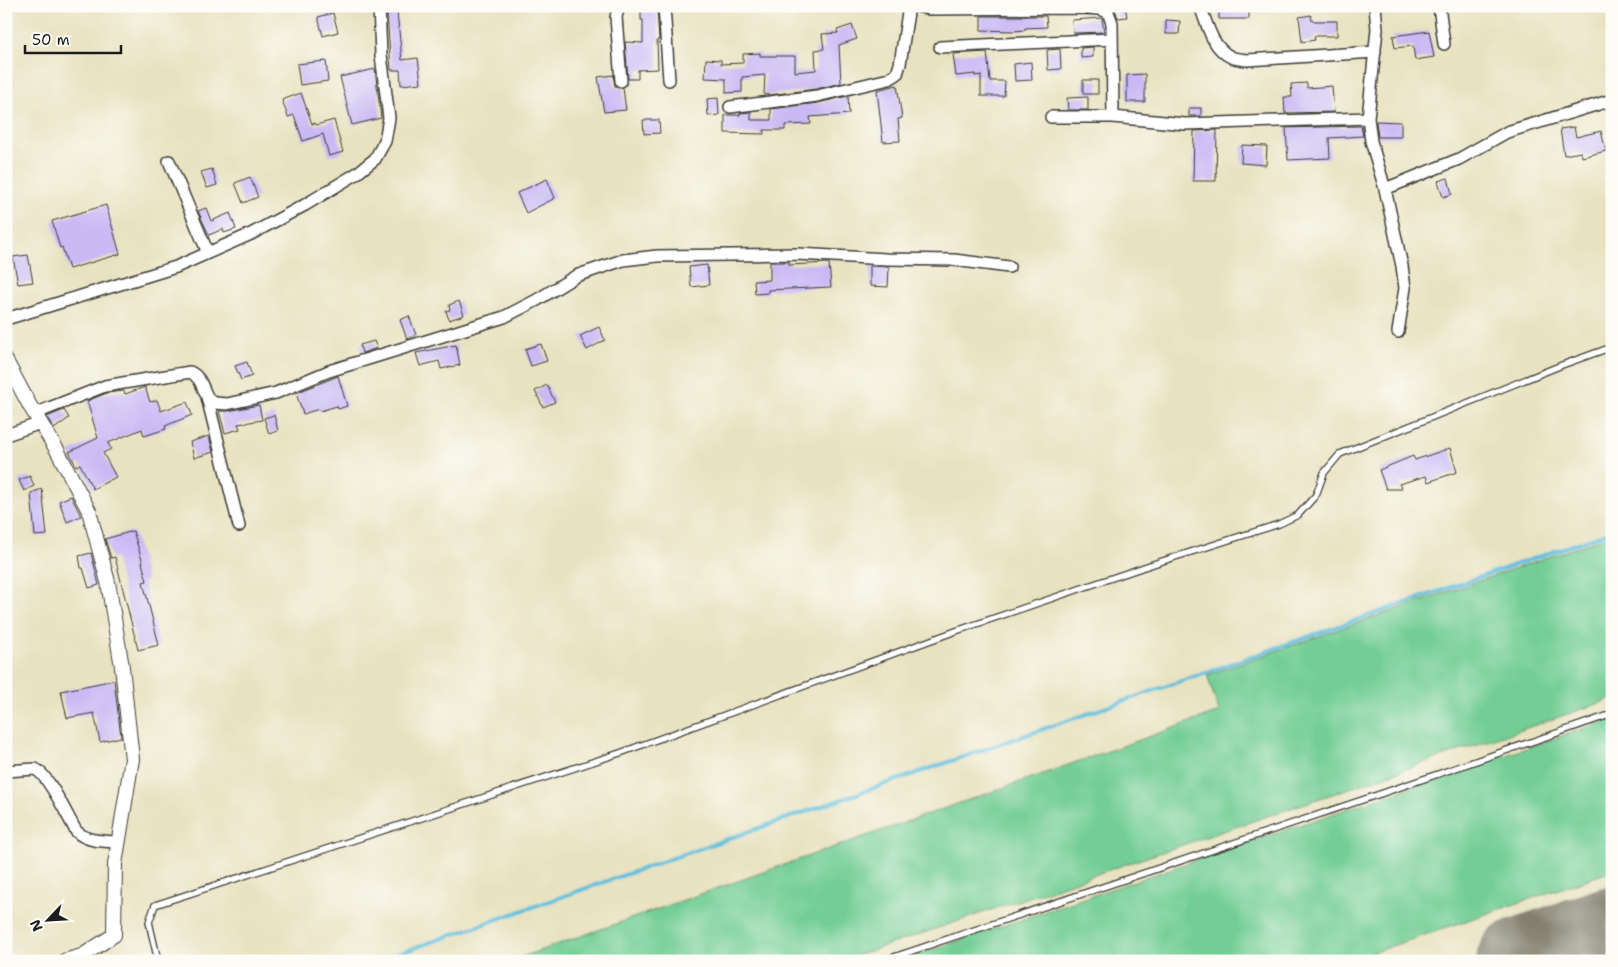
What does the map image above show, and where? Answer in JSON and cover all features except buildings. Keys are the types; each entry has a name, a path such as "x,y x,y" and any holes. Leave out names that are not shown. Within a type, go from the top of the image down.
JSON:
{"street":[{"path":"6,319 176,267 251,234 305,205 356,174 375,159 385,141 389,118 379,6"},
{"path":"619,6 616,17 621,81"},
{"path":"664,6 669,80"},
{"path":"730,107 817,96 889,79 897,74 900,64 909,6"},
{"path":"917,6 929,9 1100,8 1108,12 1112,23 1113,117"},
{"path":"1200,6 1213,39 1221,50 1231,57 1247,60 1375,52"},
{"path":"1375,6 1377,29 1368,118 1371,141 1385,190 1402,266 1405,288 1398,332"},
{"path":"1440,6 1444,44"},
{"path":"940,47 1112,39"},
{"path":"1385,190 1459,159 1507,132 1612,100"},
{"path":"1051,117 1113,117 1185,124 1368,118"},
{"path":"168,161 208,253"},
{"path":"207,397 210,401 226,404 276,394 329,371 504,317 537,300 576,276 622,260 657,256 798,254 886,259 954,260 1008,267"},
{"path":"6,361 57,450 89,512 108,582 122,667 132,759 114,864 114,935 82,956 64,961"},
{"path":"6,435 105,386 190,372 196,375 201,382 207,397 239,526"},
{"path":"6,770 35,768 39,770 76,831 82,837 91,840 118,842"}],"lane":[{"path":"158,961 149,922 154,905 620,753 956,631 1278,524 1298,515 1316,495 1324,473 1340,454 1562,364 1612,347"},
{"path":"882,961 1612,714"}],"green space":[{"path":"1612,535 1612,699 841,961 510,961 1219,712 1207,675"},
{"path":"1612,719 1612,871 1348,961 899,961"}],"waterway":[{"path":"377,961 1612,531"}],"runway":[{"path":"1519,961 1612,929"}]}
